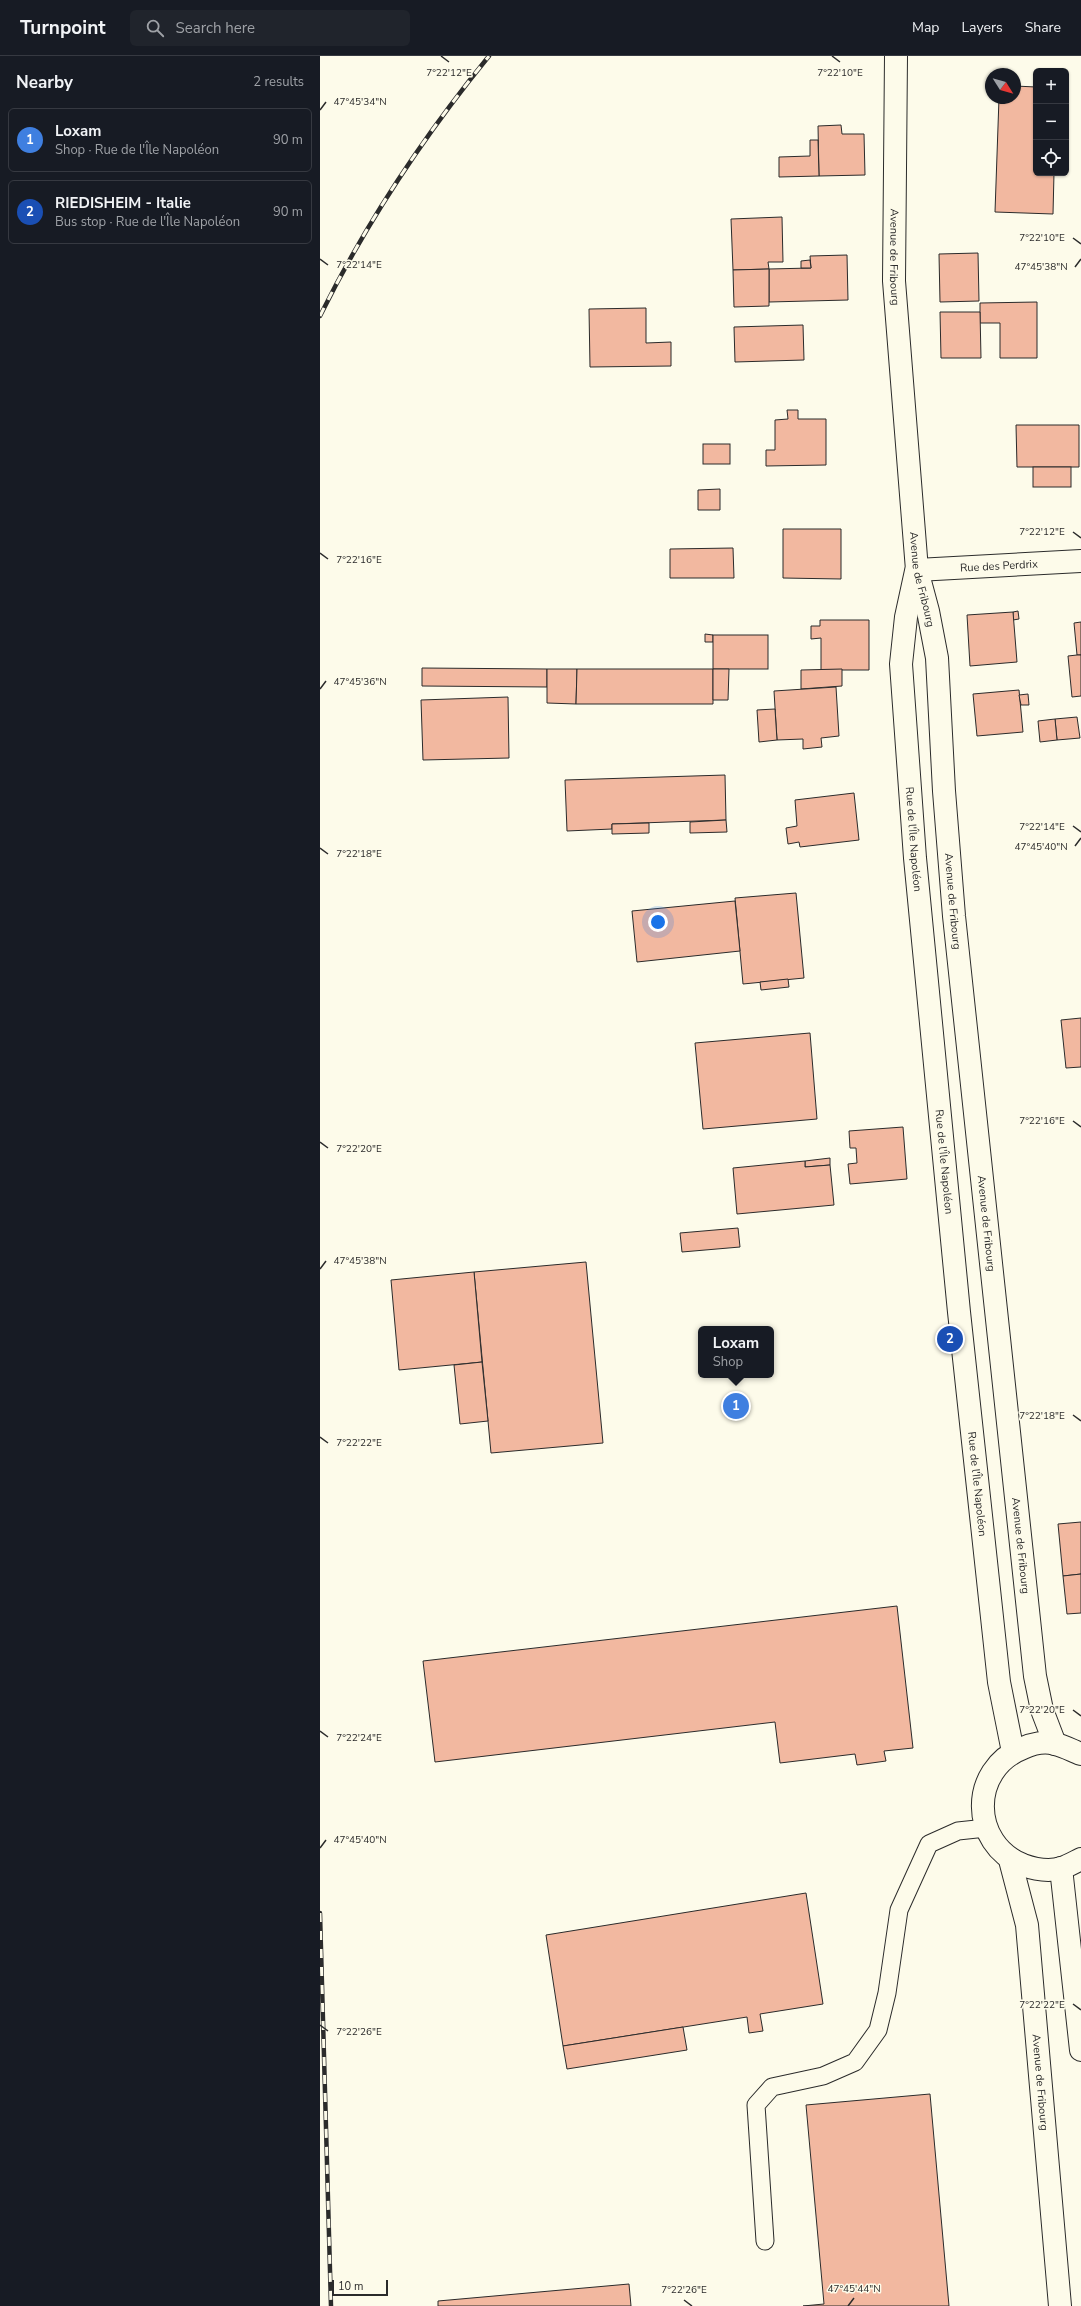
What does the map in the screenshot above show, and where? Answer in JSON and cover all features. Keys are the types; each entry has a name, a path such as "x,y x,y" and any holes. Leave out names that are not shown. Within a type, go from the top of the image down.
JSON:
{"main road":[{"name":"Avenue de Fribourg","path":"896,56 894,281 917,570 928,611 937,658 944,791 954,916 1034,1668 1042,1710 1055,1744"},
{"name":"Rue des Perdrix","path":"917,570 1081,561"},
{"name":"Rue de l'Île Napoléon","path":"917,570 906,616 901,664 915,858 959,1312 999,1682 1013,1752"},
{"path":"1081,1754 1055,1744 1033,1744 1013,1752 996,1766 986,1785 982,1807 986,1828 996,1846 1010,1860 1035,1869 1061,1868 1081,1859"},
{"name":"Avenue de Fribourg","path":"1010,1860 1027,1926 1060,2306"},
{"path":"1061,1868 1081,2050"}],"lane":[{"path":"765,2241 756,2104 772,2087 823,2076 855,2062 878,2030 887,1993 899,1910 929,1844 958,1831 986,1828"}],"building":[{"path":"1021,86 1033,87 1033,176 1054,176 1053,214 995,212 999,104 1021,104"},
{"path":"841,125 842,134 864,134 865,175 819,176 818,126"},
{"path":"810,140 818,140 819,176 779,177 779,157 810,156"},
{"path":"782,217 783,262 768,262 769,269 733,270 731,219"},
{"path":"978,253 979,301 940,302 939,254"},
{"path":"847,255 848,300 769,302 769,269 811,268 810,256"},
{"path":"810,260 811,268 801,268 801,261"},
{"path":"769,269 769,306 734,307 733,270"},
{"path":"1037,302 1037,358 1000,358 1000,323 980,323 980,303"},
{"path":"646,308 646,343 671,342 671,366 590,367 589,309"},
{"path":"940,312 980,312 981,358 941,358"},
{"path":"803,325 804,360 735,362 734,327"},
{"path":"787,410 798,410 798,419 826,419 826,465 766,466 766,450 775,450 775,420 788,419"},
{"path":"1016,425 1079,425 1079,467 1017,467"},
{"path":"703,444 730,444 730,464 703,464"},
{"path":"1033,467 1071,467 1071,487 1033,487"},
{"path":"720,489 720,510 698,510 698,490"},
{"path":"783,529 841,529 841,579 783,578"},
{"path":"733,548 734,578 670,578 670,549"},
{"path":"1018,611 1019,619 1013,620 1013,612"},
{"path":"1013,612 1017,662 970,666 967,615"},
{"path":"820,620 869,620 869,670 821,670 821,638 811,639 811,626 820,626"},
{"path":"1081,622 1081,655 1077,655 1074,623"},
{"path":"705,634 713,635 713,642 705,642"},
{"path":"713,635 768,635 768,669 713,669"},
{"path":"1081,655 1081,696 1072,697 1068,656"},
{"path":"422,668 547,669 547,687 422,686"},
{"path":"547,669 577,669 576,704 547,703"},
{"path":"577,669 713,669 713,704 576,704"},
{"path":"713,669 729,669 728,700 713,700"},
{"path":"842,669 842,686 801,689 801,670"},
{"path":"836,687 839,736 821,738 822,747 803,749 803,739 777,740 774,691"},
{"path":"1019,690 1023,732 977,736 973,694"},
{"path":"1028,694 1029,705 1021,705 1019,695"},
{"path":"508,697 509,758 423,760 421,700"},
{"path":"775,709 777,740 759,742 757,710"},
{"path":"1077,717 1080,738 1057,740 1055,719"},
{"path":"1055,719 1057,740 1040,742 1038,721"},
{"path":"725,775 726,820 612,824 612,829 567,831 565,780"},
{"path":"854,793 859,840 800,847 799,842 788,844 786,828 797,826 795,800"},
{"path":"726,820 727,832 690,833 690,822"},
{"path":"649,823 649,833 612,834 612,824"},
{"path":"796,893 804,978 743,984 735,898"},
{"path":"735,901 740,951 637,962 632,911"},
{"path":"788,979 789,987 761,990 760,982"},
{"path":"1081,1018 1081,1067 1066,1068 1061,1020"},
{"path":"810,1033 817,1119 703,1129 695,1043"},
{"path":"903,1127 907,1179 850,1184 848,1164 857,1163 856,1148 850,1148 849,1131"},
{"path":"830,1158 830,1165 805,1167 805,1161"},
{"path":"805,1161 805,1167 830,1165 834,1205 737,1214 733,1168"},
{"path":"738,1228 740,1247 682,1252 680,1233"},
{"path":"586,1262 603,1443 491,1453 474,1272"},
{"path":"474,1272 482,1362 399,1370 391,1280"},
{"path":"482,1362 488,1421 460,1424 454,1365"},
{"path":"1081,1522 1081,1574 1063,1576 1058,1524"},
{"path":"1081,1574 1081,1613 1067,1614 1063,1576"},
{"path":"897,1606 913,1748 884,1751 886,1761 857,1765 855,1754 780,1763 775,1722 435,1762 423,1661"},
{"path":"806,1893 823,2004 760,2014 763,2031 749,2033 747,2017 563,2046 546,1935"},
{"path":"683,2027 687,2050 567,2069 563,2046"},
{"path":"930,2094 949,2306 803,2306 824,2304 806,2105"},
{"path":"629,2284 631,2306 438,2306 438,2301"}],"railway":[{"path":"320,316 376,214 441,118 489,56"},
{"path":"320,1913 331,2306"}],"place":[{"name":"RIEDISHEIM - Italie","path":"950,1339"},
{"name":"Loxam","path":"736,1406"}]}
